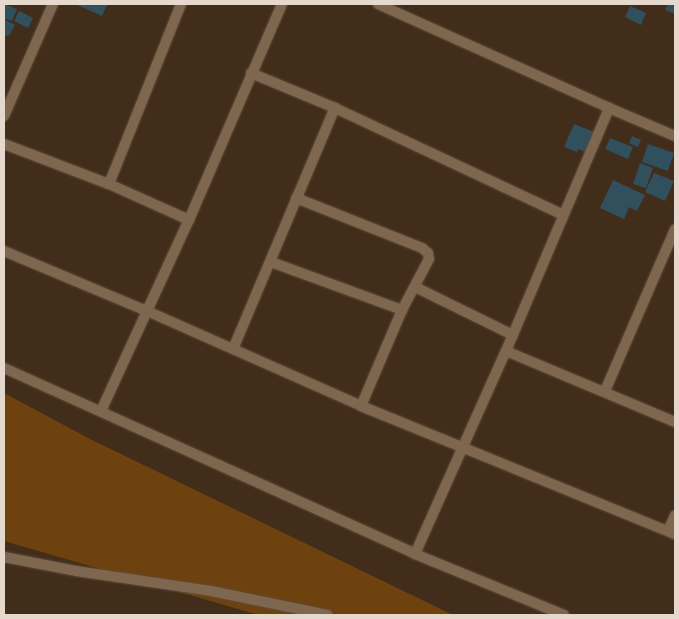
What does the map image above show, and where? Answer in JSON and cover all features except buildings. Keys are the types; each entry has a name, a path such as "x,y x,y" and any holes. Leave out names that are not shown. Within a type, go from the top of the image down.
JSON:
{"street":[{"path":"4,116 53,4"},
{"path":"109,184 181,4"},
{"path":"101,411 189,220 282,4"},
{"path":"378,4 675,136"},
{"path":"251,73 335,108 563,215"},
{"path":"234,349 335,108"},
{"path":"415,554 513,335 609,108"},
{"path":"4,144 109,184 189,220"},
{"path":"296,198 426,250 429,259 402,310 361,406"},
{"path":"605,391 675,229"},
{"path":"4,251 147,311 361,406 672,533 675,515"},
{"path":"271,262 402,310"},
{"path":"415,287 513,335"},
{"path":"506,351 675,422"},
{"path":"4,368 261,486 415,554 564,615"},
{"path":"4,557 76,571 211,591 328,615"}],"shaded area":[{"path":"4,393 90,439 453,615 259,615 4,541"}]}
